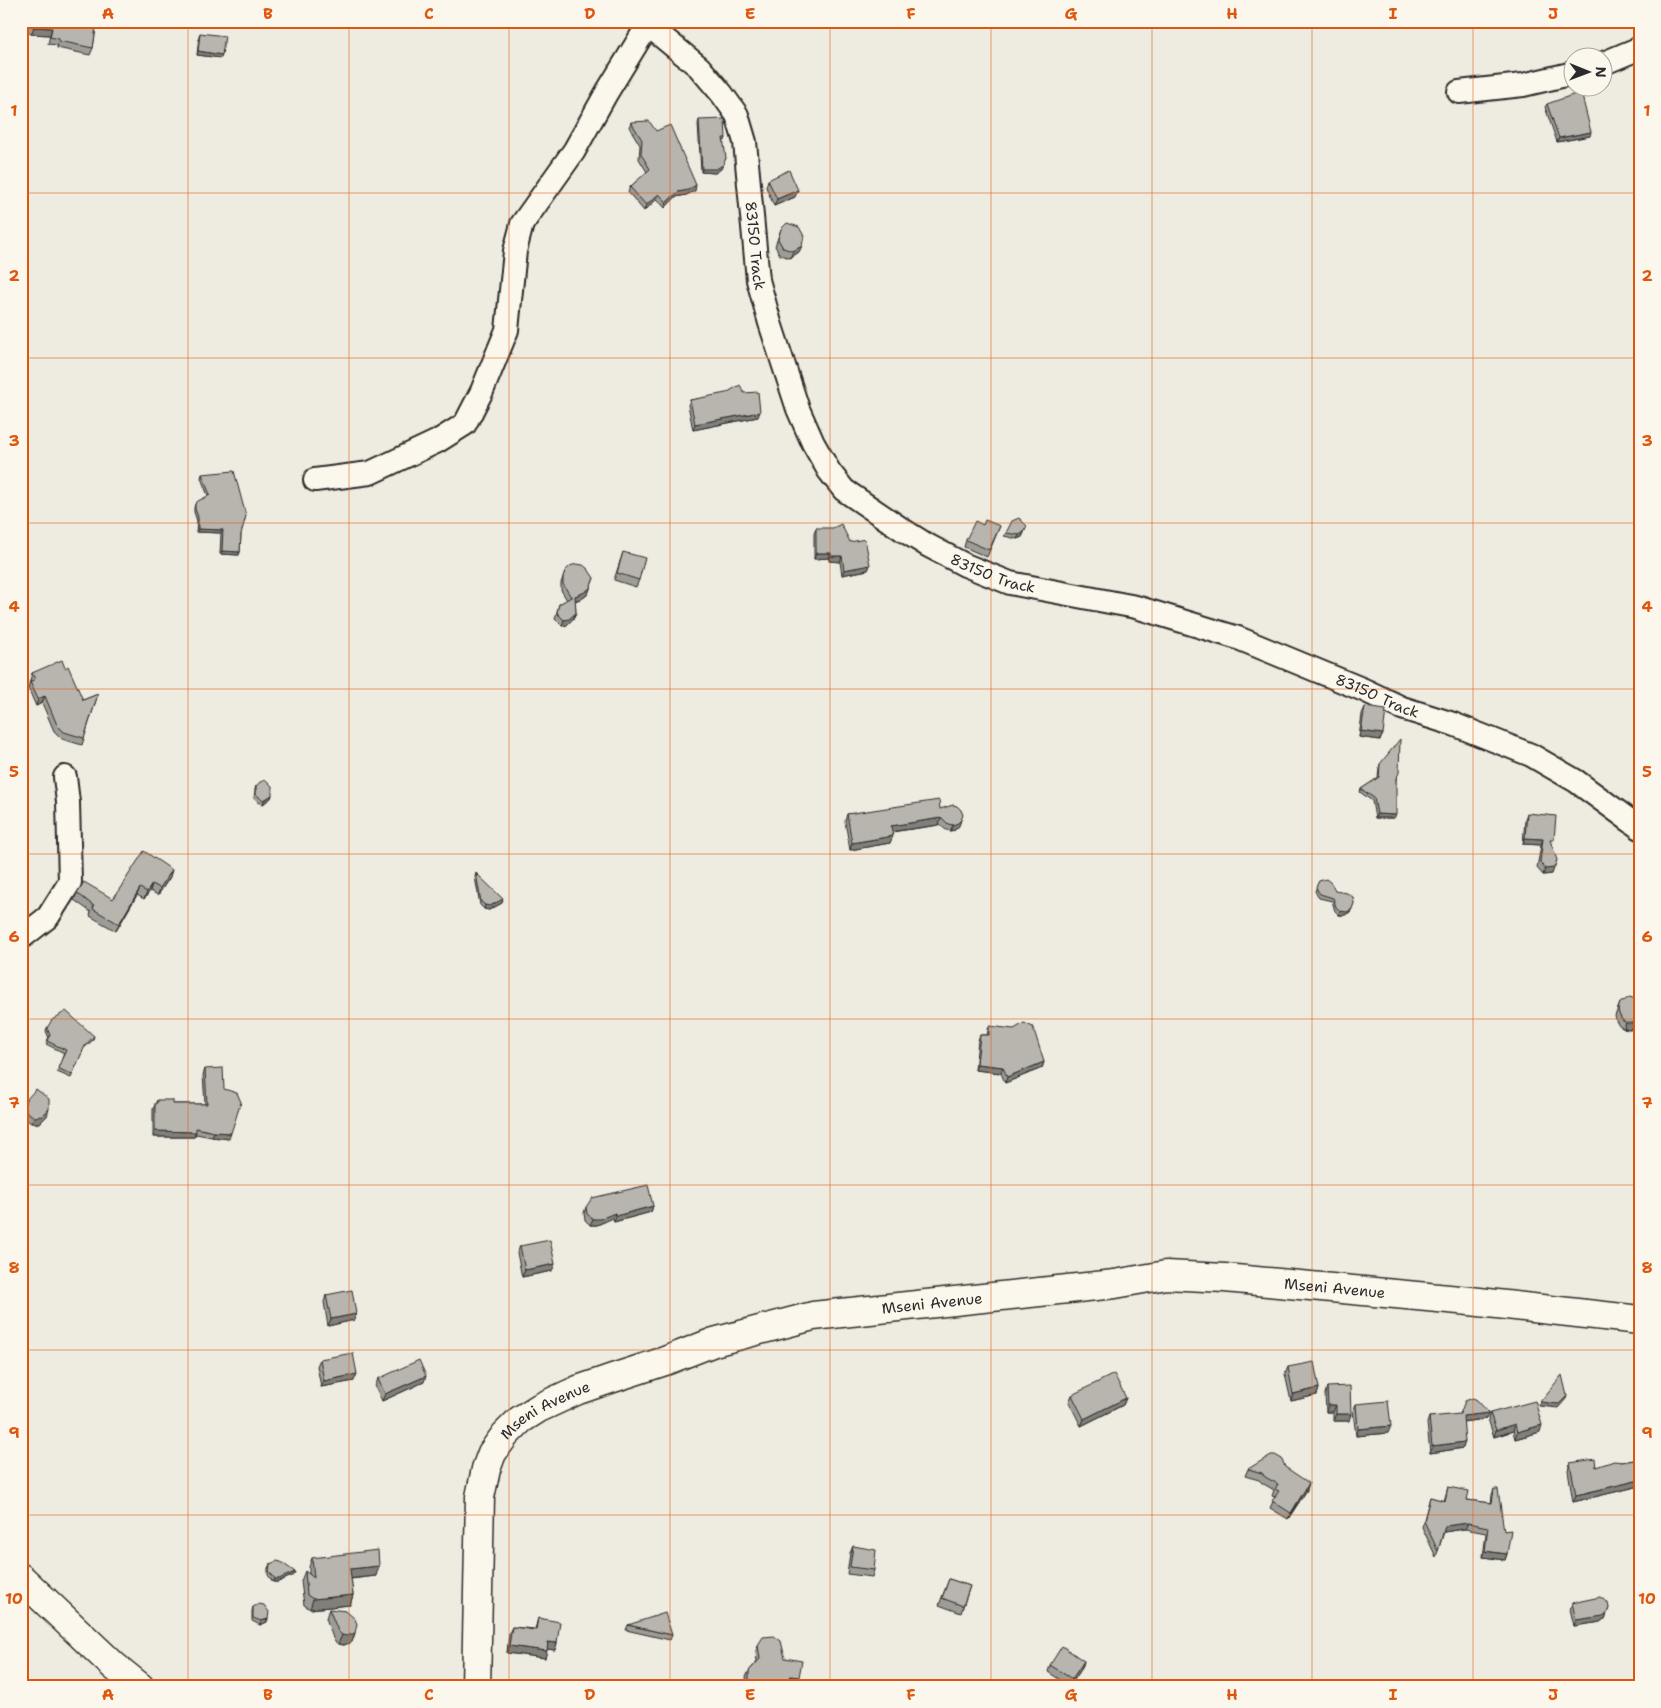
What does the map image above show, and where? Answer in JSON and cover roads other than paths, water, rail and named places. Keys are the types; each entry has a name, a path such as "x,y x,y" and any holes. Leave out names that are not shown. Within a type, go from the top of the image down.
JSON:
{"street":[{"path":"315,480 370,473 438,441 465,424 482,391 507,330 515,251 522,224 574,151 646,23"},
{"name":"83150 Track","path":"646,23 699,67 737,115 745,142 758,280 770,323 798,410 813,443 829,471 844,490 927,545 965,565 1010,583 1136,607 1238,638 1364,690 1402,708 1453,724 1531,755 1576,781 1640,828"},
{"path":"1614,59 1640,48"},
{"path":"1459,92 1523,85 1564,76"},
{"path":"21,938 48,917 70,882 68,802 65,776"},
{"name":"Mseni Avenue","path":"476,1687 480,1497 486,1469 492,1453 505,1435 520,1420 539,1408 578,1390 665,1362 714,1342 813,1316 1114,1284 1166,1275 1235,1279 1460,1300 1640,1320"},
{"path":"21,1578 114,1666 140,1687"}]}
